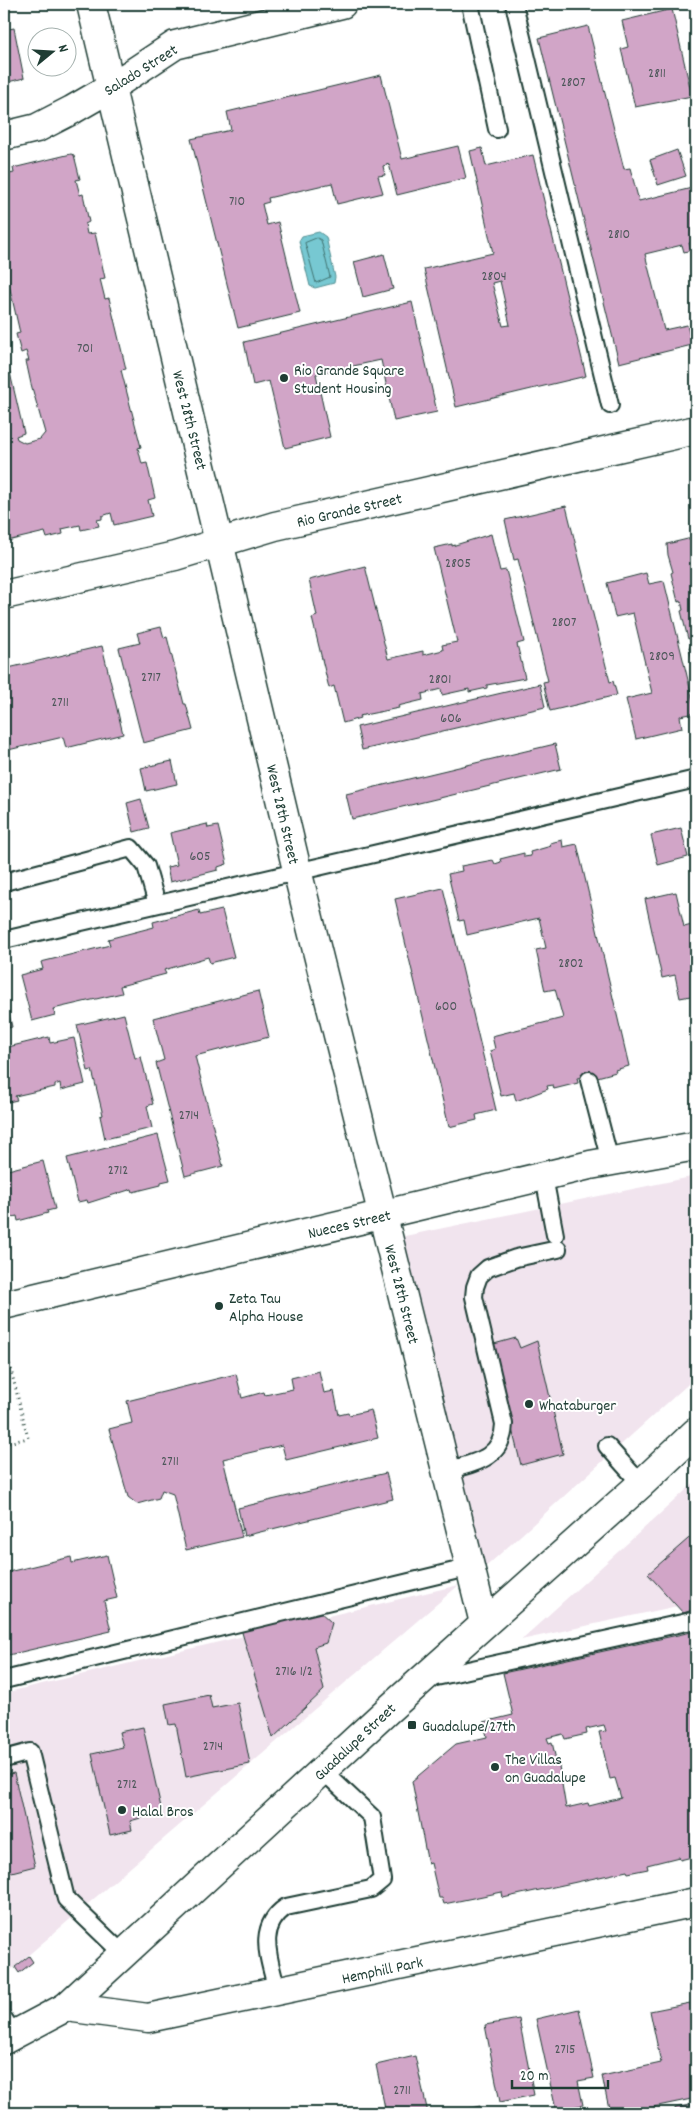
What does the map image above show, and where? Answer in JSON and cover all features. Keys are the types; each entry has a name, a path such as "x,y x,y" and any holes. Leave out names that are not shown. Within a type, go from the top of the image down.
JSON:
{"street":[{"name":"West 28th Street","path":"91,4 297,870 484,1623"},
{"name":"Salado Street","path":"4,136 37,128 110,88 175,45 342,4"},
{"name":"Rio Grande Street","path":"4,595 175,556 275,526 696,430"},
{"name":"Nueces Street","path":"4,1305 544,1176 610,1161 696,1146"},
{"name":"Guadalupe Street","path":"7,2031 66,2007 322,1770 641,1484 696,1432"},
{"name":"Hemphill Park","path":"66,2007 148,2018 696,1902"}],"lane":[{"path":"470,4 497,129"},
{"path":"514,4 610,405"},
{"path":"4,940 297,870 696,779"},
{"path":"4,882 131,848 146,866 157,904"},
{"path":"589,1080 610,1161"},
{"path":"446,1471 488,1456 498,1447 504,1437 504,1424 474,1297 479,1276 488,1268 556,1242 544,1176"},
{"path":"607,1446 641,1484"},
{"path":"4,1680 471,1567"},
{"path":"420,1681 696,1620"},
{"path":"4,1758 30,1752 66,1899 123,1954"},
{"path":"278,1991 267,1944 267,1929 274,1915 286,1907 372,1889 382,1880 372,1817 322,1770"}],"path":[{"path":"4,1444 28,1438 7,1354"}],"shaded area":[{"path":"696,1176 696,1377 480,1572 400,1237"},
{"path":"696,1481 696,1602 521,1640"},
{"path":"459,1585 4,1976 4,1693"}],"water":[{"path":"319,232 326,237 335,277 334,283 315,288 310,286 299,241 302,236"}],"building":[{"path":"672,9 692,96 635,107 621,49 628,47 622,21"},
{"path":"588,26 624,169 630,168 639,201 696,187 696,241 689,243 691,250 684,252 682,245 645,254 664,330 687,325 692,345 619,363 539,38"},
{"path":"14,28 24,78 4,83 4,30"},
{"path":"381,75 402,159 458,146 466,178 397,195 389,164 383,166 385,175 378,176 383,193 337,204 332,183 268,198 269,202 262,204 267,225 278,222 300,313 238,328 191,139 231,130 227,112"},
{"path":"482,148 486,166 533,155 586,376 456,407 424,269 493,253 470,151","holes":["500,281 510,325 503,326 492,283"]},
{"path":"677,150 686,176 658,185 650,160"},
{"path":"71,154 74,155 80,179 76,180 80,195 83,194 89,222 85,224 87,234 95,233 105,278 100,279 105,299 109,298 126,369 121,370 141,447 138,448 142,464 147,463 155,498 148,500 152,516 114,525 111,513 97,520 99,526 81,530 80,525 62,529 63,534 47,538 45,532 7,541 4,528 4,361 7,360 24,433 16,436 17,439 25,443 40,439 45,433 31,384 26,361 29,361 26,351 21,353 16,334 20,333 4,263 4,173 5,175 14,173 13,168"},
{"path":"384,254 393,289 363,297 354,262"},
{"name":"Rio Grande Square Student Housing","path":"412,302 437,412 394,421 381,360 316,374 330,437 285,448 269,381 253,385 244,342"},
{"path":"566,506 610,682 613,681 617,695 550,711 543,682 548,681 518,559 514,560 505,520"},
{"path":"491,534 500,571 506,570 524,642 517,644 525,678 487,685 487,688 469,692 469,689 442,695 441,689 422,694 423,700 398,706 399,708 359,716 360,718 343,723 334,686 329,688 312,618 317,616 309,580 365,566 388,659 423,651 423,655 443,650 442,645 457,642 434,548 452,544 452,546"},
{"path":"696,537 696,676 689,647 691,647 690,638 688,639 681,611 683,610 681,601 678,602 671,573 673,572 667,544"},
{"path":"646,573 649,584 664,581 696,713 680,716 682,728 636,739 626,699 652,693 633,613 615,617 607,583"},
{"path":"161,627 164,638 167,637 184,704 186,704 193,730 143,743 119,648 140,643 137,633"},
{"path":"102,646 123,734 66,748 63,737 4,751 4,669"},
{"path":"540,684 545,707 362,750 357,727"},
{"path":"555,744 561,769 352,819 346,794"},
{"path":"172,761 177,784 146,791 141,768"},
{"path":"141,799 149,828 134,832 127,803"},
{"path":"207,824 208,828 218,826 227,864 218,867 218,870 170,882 167,867 177,865 170,833"},
{"path":"681,828 688,857 658,865 651,835"},
{"path":"562,840 563,847 577,844 629,1066 615,1070 616,1072 586,1080 585,1077 577,1078 578,1083 554,1089 553,1085 547,1086 548,1089 516,1101 514,1093 501,1096 490,1051 495,1049 492,1036 563,1018 555,989 545,991 536,950 546,948 539,918 467,935 464,920 459,921 448,874 462,871 461,866 493,860 495,864 501,862 500,859 524,853 524,857 531,856 530,852 551,846 550,843"},
{"path":"443,888 496,1110 476,1115 477,1120 449,1127 395,899"},
{"path":"676,892 684,927 696,924 696,995 680,998 675,975 662,978 645,899"},
{"path":"199,910 200,915 222,910 234,957 210,963 208,957 164,970 166,974 120,986 122,993 53,1009 55,1015 32,1021 20,975 43,969 41,962 110,945 108,939 154,927 153,922"},
{"path":"258,991 269,1037 195,1056 223,1166 185,1176 156,1063 164,1060 153,1018"},
{"path":"4,993 12,1027 4,1029"},
{"path":"124,1014 135,1058 141,1057 153,1104 147,1106 152,1128 105,1139 100,1116 103,1115 92,1070 88,1071 77,1025"},
{"path":"49,1037 50,1043 74,1038 85,1084 61,1090 60,1083 55,1085 55,1087 15,1096 17,1100 4,1103 4,1048"},
{"path":"158,1135 170,1180 161,1182 161,1185 133,1192 132,1189 88,1203 87,1200 78,1202 67,1158"},
{"path":"43,1161 55,1209 47,1211 48,1213 18,1221 17,1216 4,1219 4,1171"},
{"name":"Whataburger","path":"516,1338 520,1348 537,1341 563,1454 521,1465 493,1353 496,1352 494,1344"},
{"path":"319,1371 324,1393 334,1391 339,1415 348,1413 349,1415 371,1410 378,1438 286,1460 282,1445 223,1459 242,1537 186,1550 173,1494 162,1490 159,1498 137,1504 128,1497 109,1429 132,1423 127,1401 236,1374 242,1398 264,1392 265,1395 293,1389 291,1378"},
{"path":"386,1473 393,1499 244,1536 238,1508"},
{"path":"696,1532 696,1609 683,1613 648,1574"},
{"path":"107,1555 117,1598 104,1601 111,1631 4,1656 4,1573 71,1557 72,1563"},
{"path":"316,1608 332,1623 326,1643 314,1647 324,1690 273,1738 241,1629"},
{"name":"The Villas on Guadalupe","path":"696,1631 696,1856 680,1860 679,1857 647,1865 648,1869 628,1873 627,1871 503,1898 502,1892 444,1904 442,1898 439,1898 431,1863 428,1864 412,1781 456,1744 487,1737 484,1722 513,1715 503,1673","holes":["604,1725 606,1731 599,1732 610,1779 615,1778 621,1798 589,1806 588,1803 566,1808 558,1760 556,1760 552,1742 549,1743 547,1738 563,1734 565,1739 587,1734 586,1729"]},
{"path":"209,1695 212,1708 238,1703 250,1764 186,1777 176,1724 169,1725 165,1704"},
{"path":"143,1727 162,1812 130,1821 132,1830 110,1835 92,1754 123,1747 119,1732"},
{"path":"14,1773 35,1866 4,1874 4,1775"},
{"path":"29,1956 33,1962 19,1973 15,1967"},
{"path":"690,2003 696,2035 696,2098 625,2113 610,2113 602,2076 661,2063 650,2011"},
{"path":"579,2009 594,2078 578,2081 583,2105 556,2110 536,2019"},
{"path":"519,2019 534,2095 500,2102 485,2025"},
{"path":"415,2056 428,2113 386,2113 376,2065"},
{"path":"694,2104 696,2113 676,2113 675,2108"},
{"path":"480,2106 482,2113 448,2113"}],"place":[{"name":"Rio Grande Square Student Housing","path":"284,378"},
{"name":"Zeta Tau Alpha House","path":"219,1306"},
{"name":"Whataburger","path":"529,1404"},
{"name":"Guadalupe/27th","path":"412,1725"},
{"name":"The Villas on Guadalupe","path":"495,1767"},
{"name":"Halal Bros","path":"122,1810"}]}
